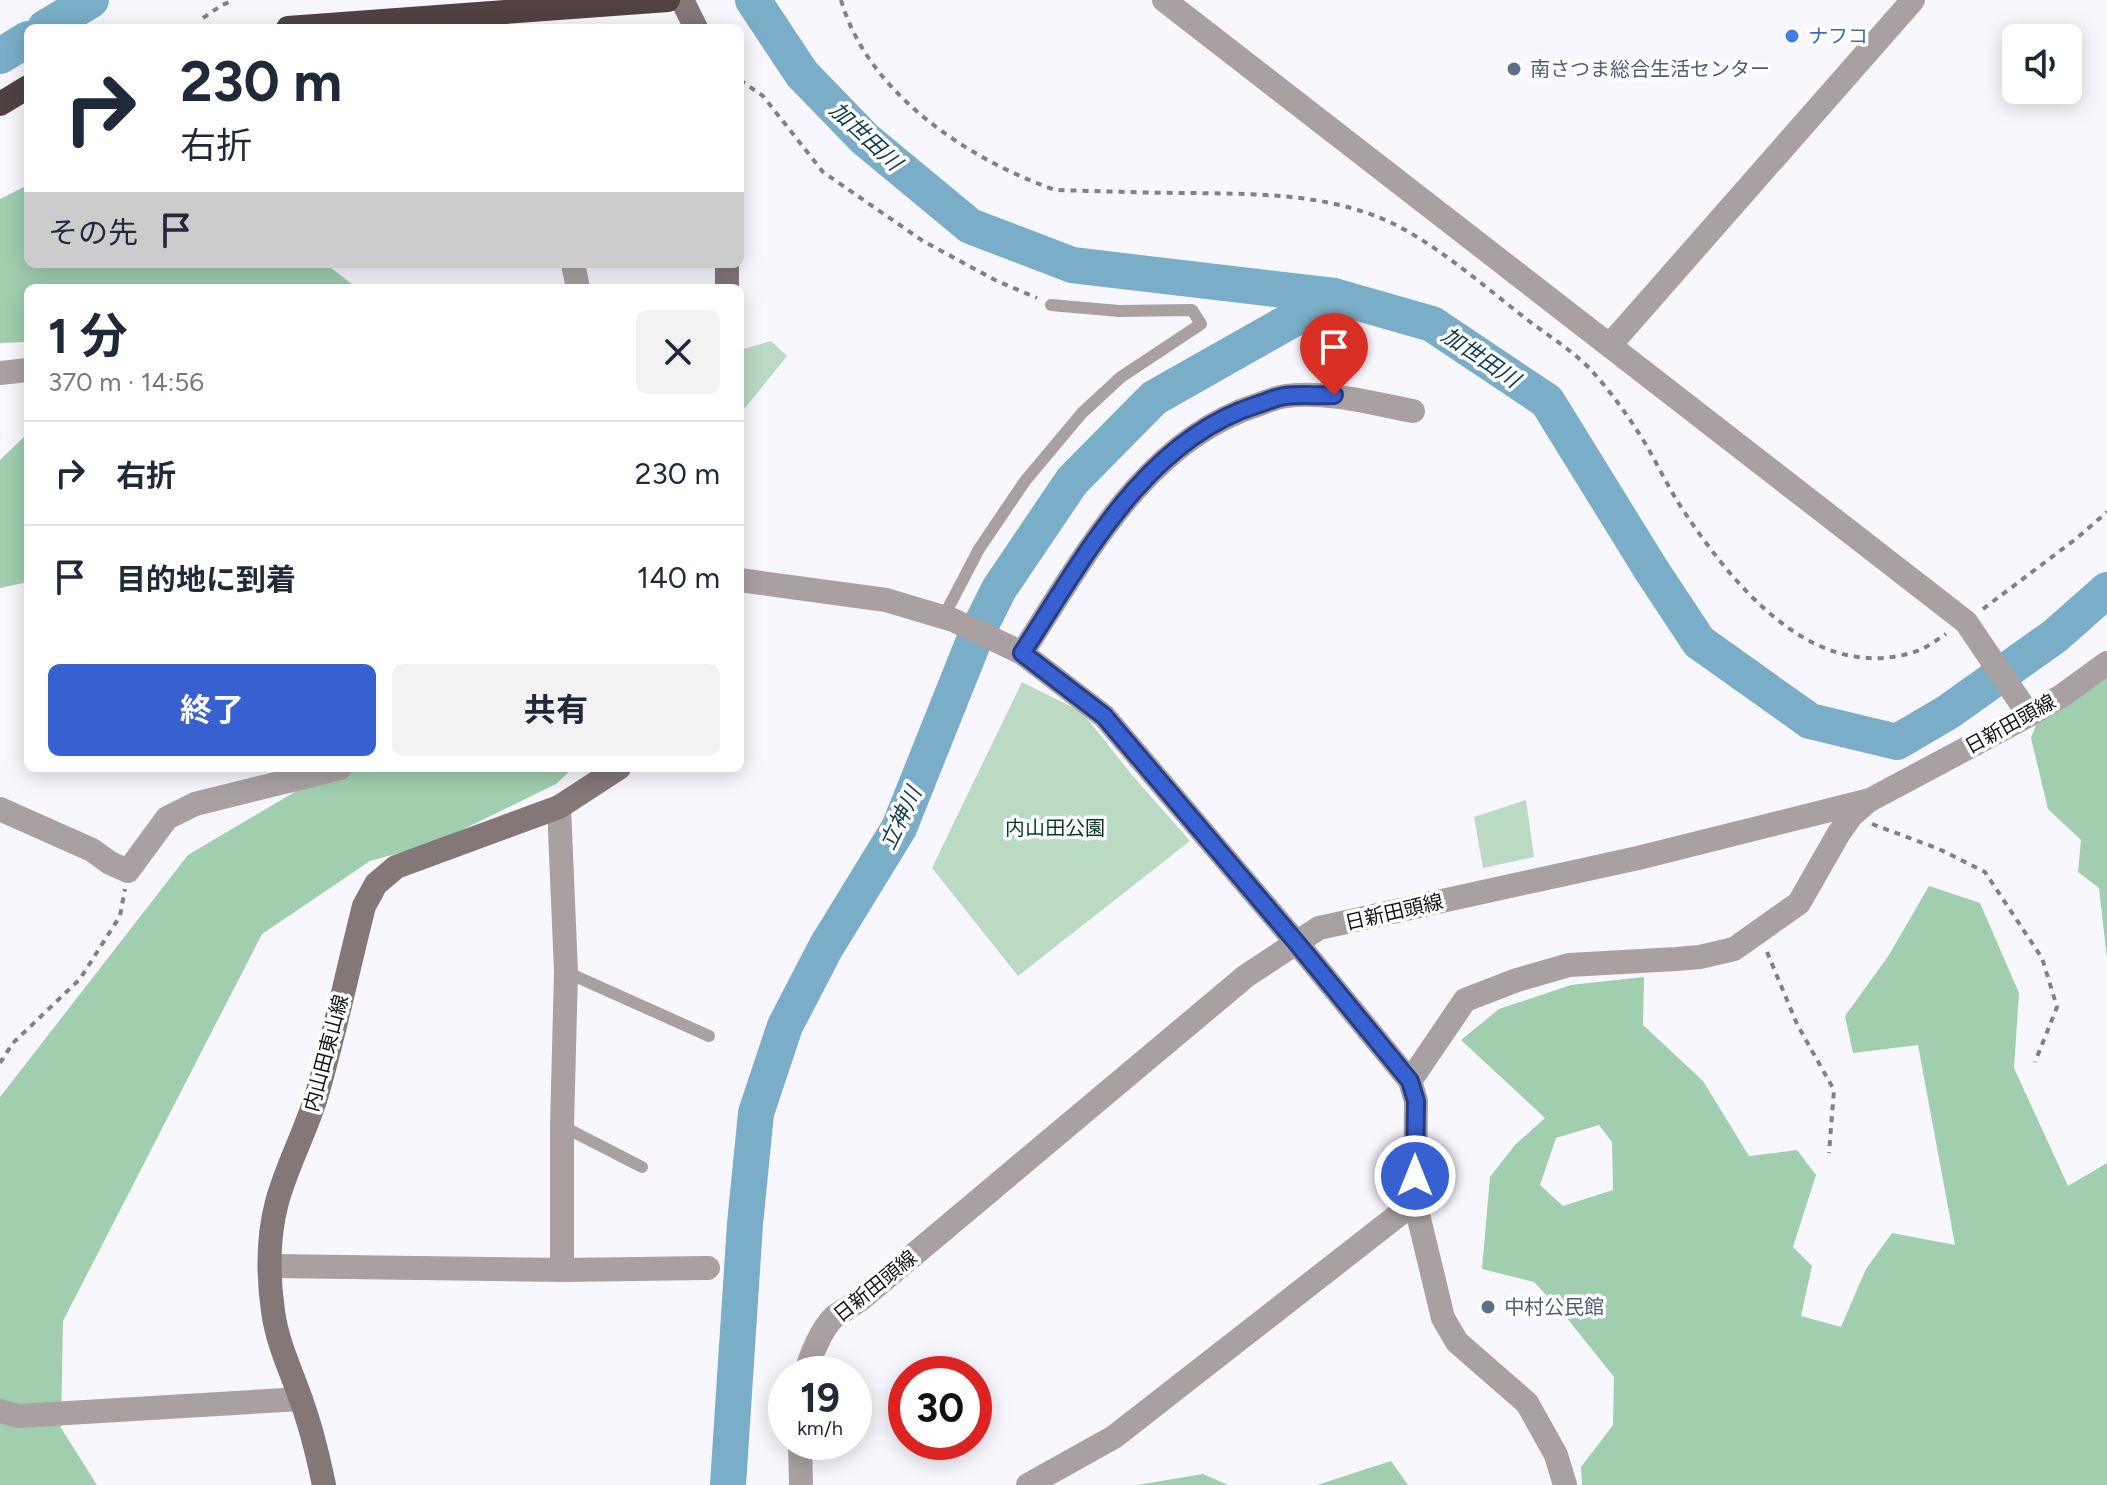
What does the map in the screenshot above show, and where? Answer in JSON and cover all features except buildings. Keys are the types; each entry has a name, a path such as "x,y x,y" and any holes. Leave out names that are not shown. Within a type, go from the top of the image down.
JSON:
{"highway":[{"path":"342,24 668,0"},
{"path":"0,104 24,89"}],"street":[{"path":"682,0 694,24"},
{"path":"1164,0 1968,625 2026,710"},
{"path":"1610,345 1913,0"},
{"path":"0,373 24,370"},
{"path":"1014,649 1115,514 1153,471 1188,441 1233,412 1284,396 1322,395 1413,411"},
{"path":"744,581 886,600 948,618 1014,649 1104,716 1410,1081 1416,1101 1415,1202 1443,1318 1457,1342 1527,1403 1556,1455 1565,1485"},
{"name":"日新田頭線","path":"812,1356 833,1318 861,1299 1246,976 1319,928 1638,858 1870,800 2026,710 2063,695 2107,663"},
{"path":"0,809 92,850 128,871 167,818 181,810 324,772"},
{"name":"内山田東山線","path":"324,1485 301,1399 281,1348 273,1310 272,1231 277,1202 317,1094 364,906 376,884 396,867 559,807 613,772"},
{"path":"1410,1081 1465,1000 1569,965 1700,957 1734,949 1799,903 1851,816 1870,800"},
{"path":"559,807 566,972 562,1270"},
{"path":"1028,1485 1114,1437 1415,1202"},
{"path":"271,1266 562,1270 708,1268"},
{"path":"0,1411 18,1416 301,1399"},
{"path":"800,1460 801,1485"}],"lane":[{"path":"948,618 979,549 1025,481 1082,413 1121,377 1201,324 1192,310 1119,311 1051,305"},
{"path":"566,972 709,1036"},
{"path":"562,1126 642,1167"}],"path":[{"path":"203,18 234,0"},
{"path":"841,0 848,22 862,48 892,87 928,120 970,150 1023,179 1055,190 1278,195 1326,202 1361,210 1397,226 1443,254 1588,367 1630,420 1685,513 1717,559 1753,599 1791,631 1823,648 1859,658 1895,657 1923,649 1968,625 2107,512"},
{"path":"744,83 763,96 823,172 923,241 995,280 1051,305"},
{"path":"1851,816 1939,849 1985,872 2042,958 2057,1007 2035,1062"},
{"path":"0,1063 13,1043 80,979 120,916 128,871"},
{"path":"1759,931 1797,1024 1834,1090 1829,1153"}],"green space":[{"path":"24,187 24,268 331,268 352,284 24,284 24,342 0,343 0,199"},
{"path":"771,341 787,356 744,408 744,349"},
{"path":"24,437 24,583 0,588 0,460"},
{"path":"2107,672 2107,959 2099,888 2078,872 2081,840 2048,809 2031,738 2038,720"},
{"name":"内山田公園","path":"1022,682 1082,712 1190,841 1018,976 932,868"},
{"path":"328,772 569,772 556,784 435,843 370,861 262,934 63,1321 61,1428 97,1485 0,1485 0,1097 188,855"},
{"path":"1526,800 1534,857 1483,868 1474,817"},
{"path":"1929,886 1980,903 2019,993 2014,1068 2068,1186 2107,1163 2107,1485 1582,1485 1581,1467 1613,1425 1614,1377 1534,1282 1482,1269 1490,1177 1515,1145 1545,1118 1461,1040 1499,1009 1571,985 1644,977 1643,1025 1703,1081 1749,1156 1797,1150 1816,1175 1793,1247 1812,1266 1801,1316 1841,1327 1866,1269 1892,1233 1955,1245 1918,1045 1853,1053 1845,1016 1889,955","holes":["1599,1125 1612,1142 1613,1190 1563,1206 1540,1185 1556,1138"]},
{"path":"1391,1461 1408,1485 1317,1485"},
{"path":"1203,1474 1228,1485 1137,1485"}],"waterway":[{"name":"加世田川","path":"52,24 91,0"},
{"name":"加世田川","path":"753,0 802,74 865,139 970,226 1072,265 1334,296 1432,324 1547,401 1699,642 1810,721 1897,742 1948,712 2055,636 2107,590"},
{"name":"加世田川","path":"0,56 24,41"},
{"name":"立神川","path":"728,1485 745,1224 756,1113 785,1026 826,947 899,828 977,633 999,589 1072,481 1154,398 1334,296"}],"place":[{"name":"ナフコ","path":"1792,36"},
{"name":"南さつま総合生活センター","path":"1514,69"},
{"name":"中村公民館","path":"1488,1307"}],"route":[{"path":"1334,395 1284,396 1233,412 1188,441 1153,471 1115,514 1022,653 1104,716 1410,1081 1416,1101 1415,1176"}]}
